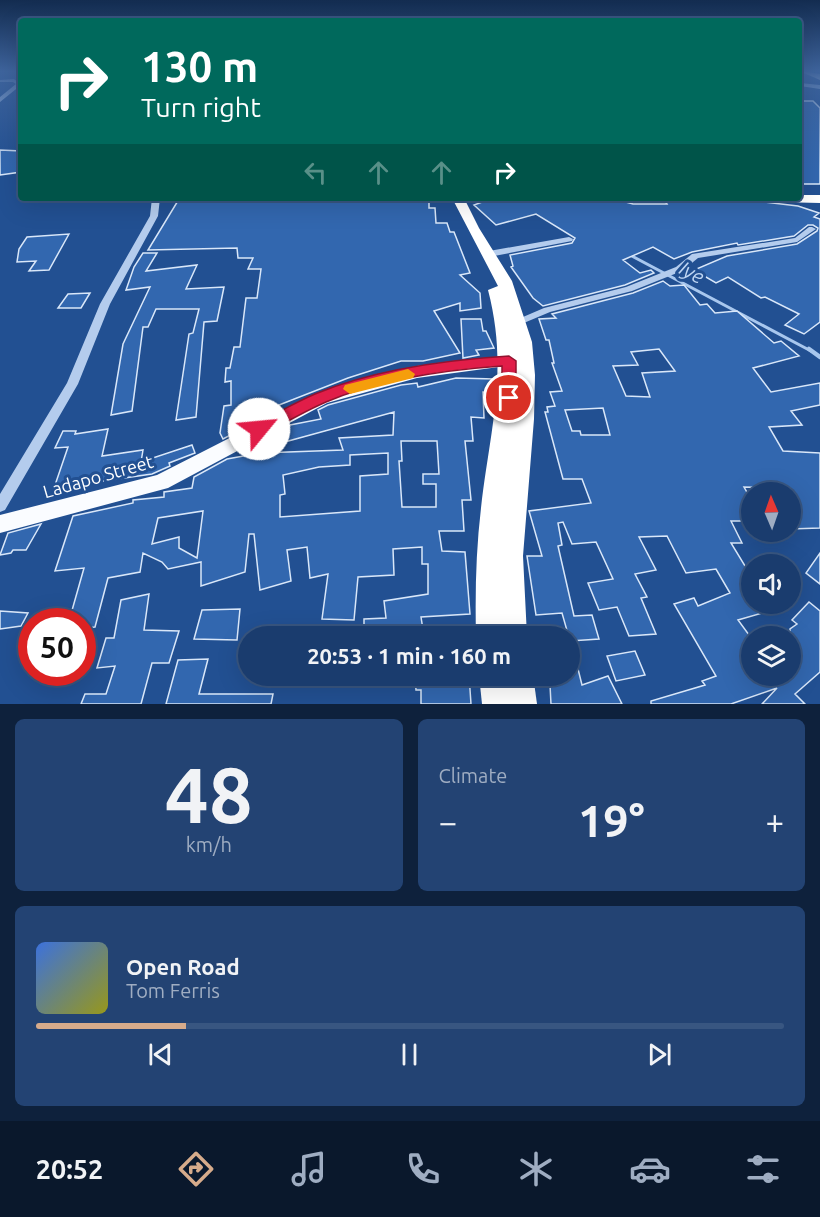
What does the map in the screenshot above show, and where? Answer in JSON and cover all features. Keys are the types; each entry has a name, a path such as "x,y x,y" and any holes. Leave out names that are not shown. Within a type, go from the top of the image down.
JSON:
{"highway":[{"path":"802,194 820,193"},
{"path":"802,199 820,199"},
{"path":"449,201 463,231 493,283 507,334 509,398 490,533 490,626"},
{"path":"460,201 472,228 504,281 519,322 526,375 510,556 513,626"},
{"path":"495,686 497,704"},
{"path":"520,686 522,704"}],"main road":[{"name":"Ladapo Street","path":"0,524 161,482 322,398 417,372 509,361"}],"street":[{"path":"0,506 72,384 105,304 154,216 156,201"},
{"path":"519,322 547,310 629,289 679,268 695,256 797,240 812,230"},
{"path":"489,254 569,239"}],"building":[{"path":"802,104 816,104 820,108 820,184 802,184"},
{"path":"0,150 18,151 18,172 0,175"},
{"path":"178,201 429,201 429,208 435,208 436,223 447,223 450,232 454,232 470,273 460,275 480,293 481,308 460,311 460,303 434,311 460,353 423,361 401,361 348,378 279,405 280,409 223,439 220,433 224,406 231,405 231,381 225,382 226,368 230,368 234,347 240,347 246,298 257,298 261,269 248,269 253,258 238,258 237,248 148,250"},
{"path":"485,201 622,201 633,204 667,204 665,201 757,201 798,206 819,213 814,217 820,219 820,322 804,334 785,325 799,314 765,297 761,298 728,277 716,283 694,270 727,256 797,244 817,231 818,228 813,225 808,225 794,236 738,245 737,243 692,252 674,259 653,247 623,260 640,273 651,270 654,273 625,285 543,306 533,298 511,267 513,266 510,255 572,243 575,238 536,214 496,225 474,205"},
{"path":"69,234 49,270 29,271 36,261 17,262 19,249 27,237"},
{"path":"143,253 157,253 146,271 197,265 186,289 224,287 217,321 204,322 196,417 176,420 189,334 193,333 199,309 156,309 148,327 143,327 132,411 111,415 123,344 150,287 126,290 134,267"},
{"path":"663,281 670,286 684,285 700,305 707,304 715,313 737,311 774,343 781,341 799,356 753,368 771,392 820,383 820,405 791,411 802,425 769,427 783,451 820,453 820,528 801,529 801,482 741,482 741,521 731,521 742,543 731,543 741,559 741,614 759,614 738,620 742,626 741,686 801,686 801,626 794,626 797,624 792,620 798,614 801,614 801,610 809,602 820,611 820,672 795,694 805,704 762,704 777,688 731,704 651,704 651,701 705,685 702,681 716,676 674,604 694,598 698,606 730,593 716,569 686,573 667,536 639,537 656,570 635,574 647,597 641,598 656,634 629,636 617,607 599,610 588,583 613,579 596,542 572,544 563,522 558,523 562,545 558,546 574,616 592,615 599,639 580,640 580,626 566,626 562,613 536,615 527,556 542,556 529,511 591,503 582,479 563,479 545,412 548,412 547,407 555,406 550,392 562,391 552,363 554,363 549,340 546,340 539,319 556,318 552,314 633,293","holes":["659,349 675,371 642,373 650,397 626,396 613,366 638,365 631,352","603,408 610,435 581,435 580,431 572,431 565,410"]},
{"path":"90,293 81,308 58,308 68,294"},
{"path":"461,319 481,319 483,331 486,331 494,348 476,350 479,355 463,358"},
{"path":"456,378 495,379 494,393 483,392 484,418 471,417 473,441 465,441 471,500 462,500 464,531 439,531 442,551 465,552 470,614 421,617 422,626 364,626 364,619 386,618 384,601 428,594 428,564 422,564 422,547 393,549 394,575 358,577 354,620 322,619 328,574 310,578 307,547 287,550 291,581 260,590 254,534 249,534 245,572 201,586 201,562 168,569 162,562 143,553 140,572 108,578 96,623 96,608 73,608 84,568 55,571 73,516 133,503 133,500 164,497 164,492 192,488 194,477 227,459 260,453 343,450 339,438 393,435 394,412 281,443 280,431 290,425 321,419 318,410 328,405 401,385 417,383 418,387","holes":["401,441 437,441 439,474 423,474 423,484 436,484 436,507 402,507 399,461 402,461","388,453 388,474 360,476 360,511 280,517 280,495 285,494 283,475 319,467 350,465 350,455","203,511 197,558 179,548 179,537 152,544 158,518"]},
{"path":"108,429 102,456 143,450 141,462 192,445 195,453 169,463 170,466 152,474 54,488 68,447 55,448 63,431 76,431 75,434"},
{"path":"41,524 26,550 13,550 11,553 0,555 8,533"},
{"path":"820,553 820,584 806,573"},
{"path":"149,594 144,630 179,631 169,663 152,663 141,704 81,704 85,694 106,694 115,666 97,668 106,638 114,638 121,600"},
{"path":"240,609 237,640 194,639 202,610"},
{"path":"0,611 18,612 18,626 0,629"},
{"path":"635,651 645,675 616,681 607,656"},
{"path":"208,659 199,694 273,694 271,704 166,704 178,660"},
{"path":"608,676 622,704 551,704 550,686 580,686 580,677 582,685"},
{"path":"416,686 470,686 471,704 421,704 421,690 416,690"}],"waterway":[{"name":"Iye","path":"628,254 811,351"},
{"name":"Iye","path":"809,349 820,357"}],"slow traffic":[{"path":"350,389 408,374"}],"route":[{"path":"259,429 322,398 364,385 417,372 481,363 509,361 509,398"}]}
